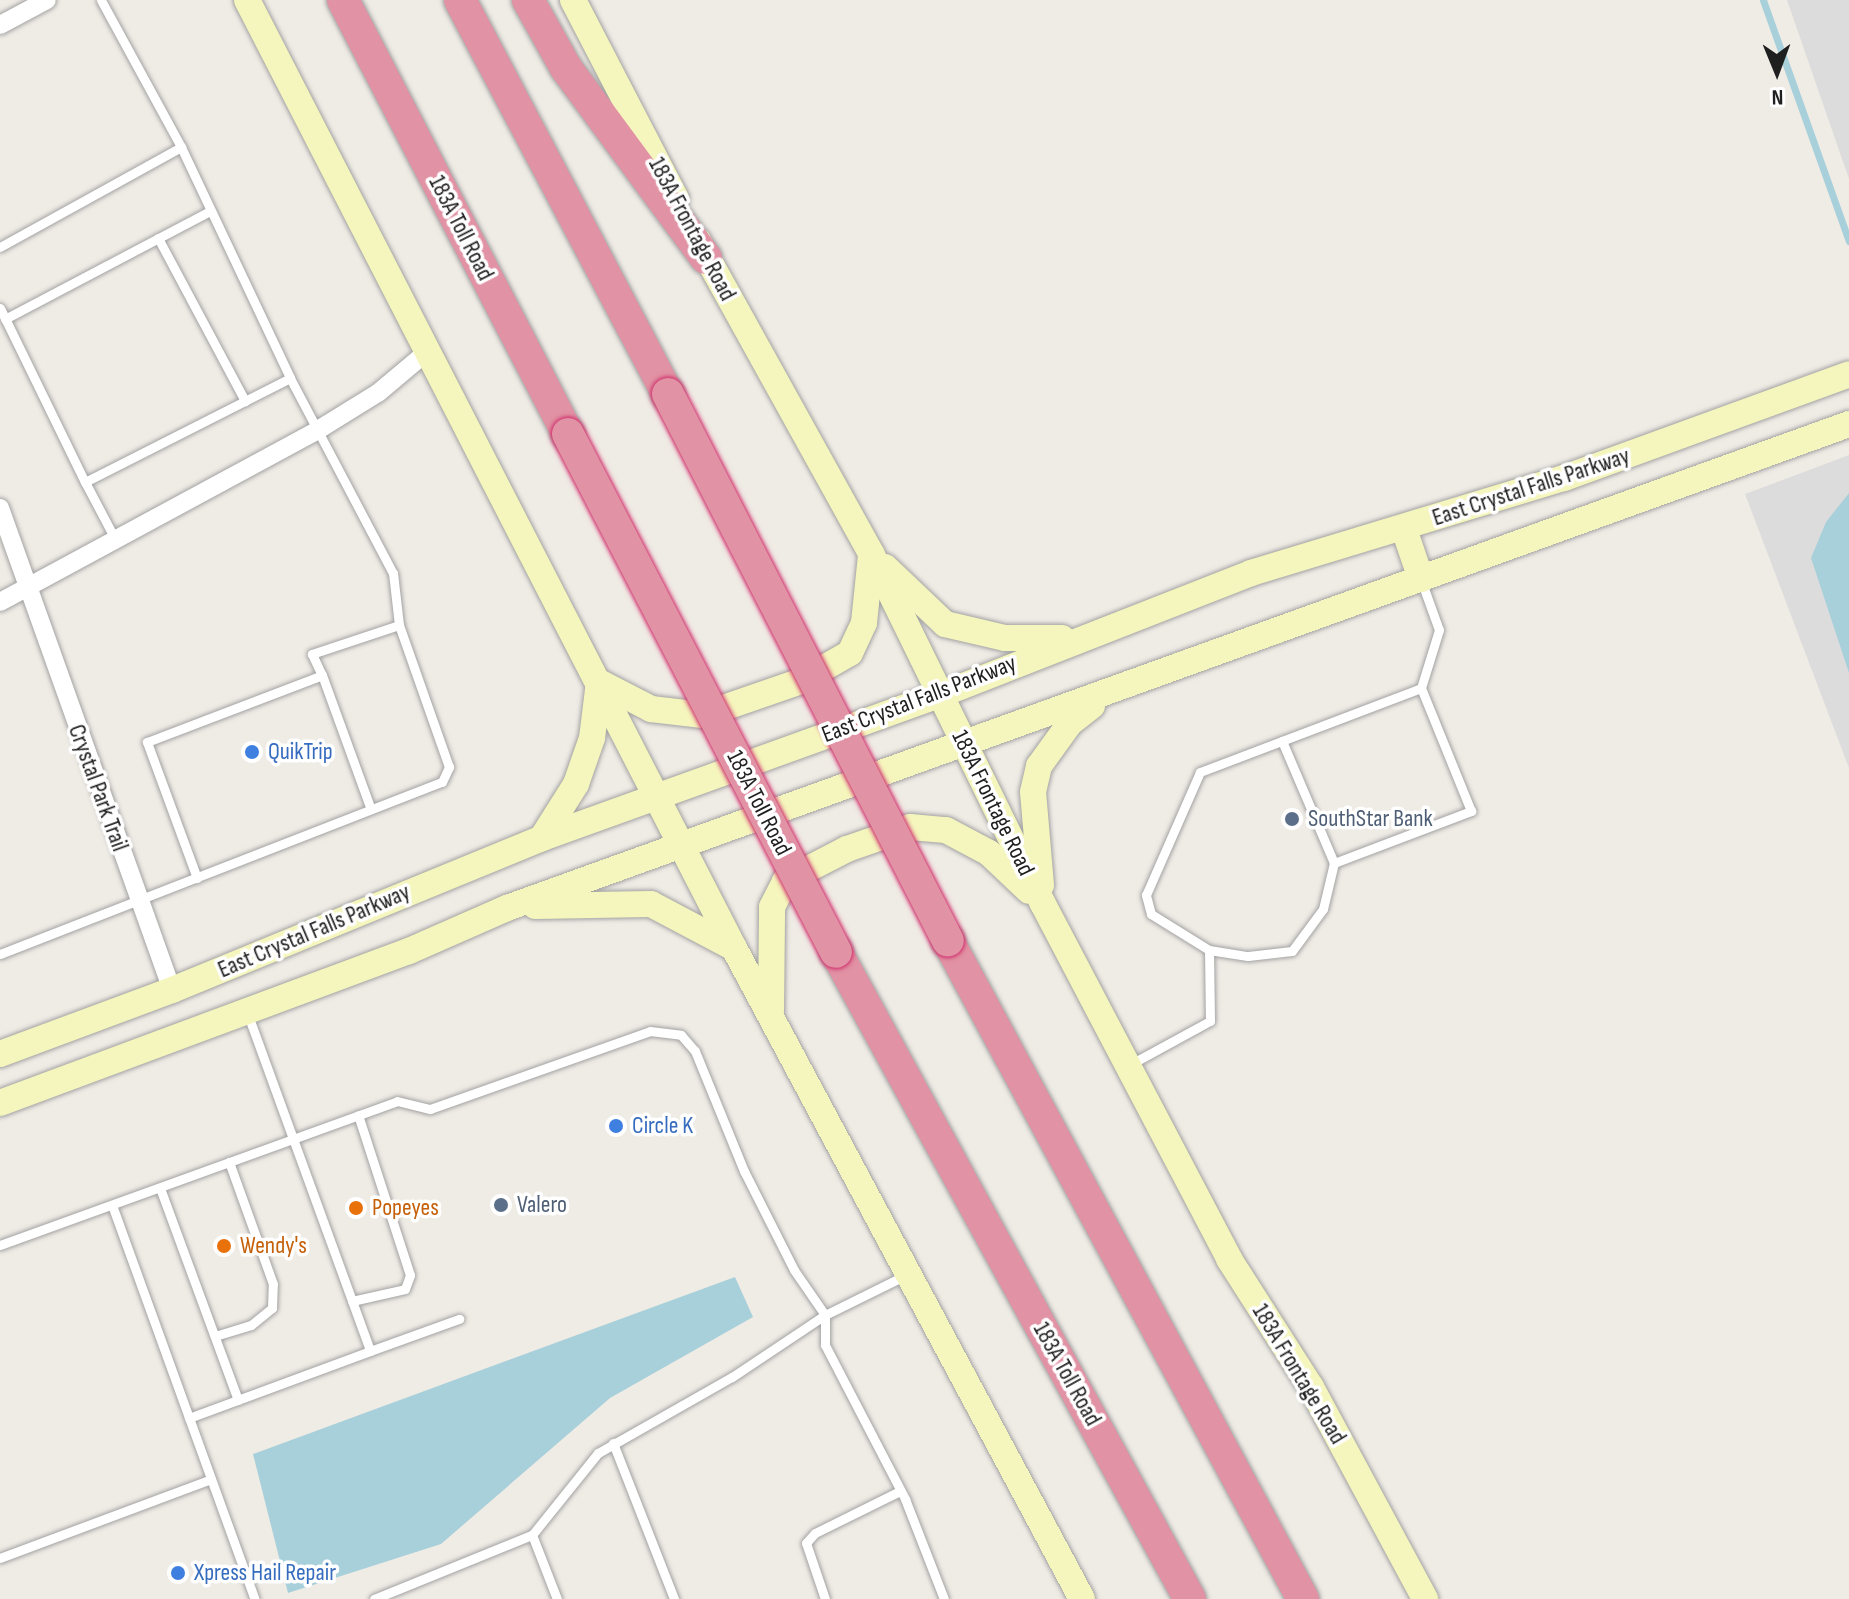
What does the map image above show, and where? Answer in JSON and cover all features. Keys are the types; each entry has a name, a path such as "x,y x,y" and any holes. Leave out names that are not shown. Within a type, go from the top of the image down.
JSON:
{"highway":[{"name":"183A Toll Road","path":"343,0 836,952 1190,1599"},
{"path":"460,0 668,394 948,941 1303,1599"},
{"path":"528,0 566,68 706,258"}],"main road":[{"path":"247,0 734,948 911,1273 1082,1599"},
{"name":"183A Frontage Road","path":"573,0 706,258 871,553 1043,904 1229,1259 1311,1387 1425,1599"},
{"name":"East Crystal Falls Parkway","path":"0,1054 172,990 542,838 940,695 1076,639 1251,573 1564,478 1849,374"},
{"name":"East Crystal Falls Parkway","path":"0,1103 247,1012 507,908 966,747 1849,424"},
{"path":"1404,529 1421,579"},
{"path":"599,682 651,709 703,715 801,681 850,653 864,623 871,553"},
{"path":"871,553 945,624 1005,638 1076,639"},
{"path":"542,838 576,784 592,738 599,682"},
{"path":"1043,904 1033,792 1039,766 1070,723 1108,693"},
{"path":"771,1014 772,907 785,881 847,849 910,827 946,830 989,853 1043,904"},
{"path":"507,908 651,904 734,948"}],"street":[{"path":"0,25 47,0"},
{"path":"0,602 24,585 318,430 378,393 428,351"},
{"name":"Crystal Park Trail","path":"0,508 24,585 172,990"}],"lane":[{"path":"0,954 139,902 370,807 442,782 449,767 399,625 393,573 290,378 181,147 101,0"},
{"path":"0,247 181,147"},
{"path":"5,319 210,211"},
{"path":"158,238 245,401"},
{"path":"0,308 114,537"},
{"path":"85,482 290,378"},
{"path":"1334,863 1471,811 1421,688 1439,630 1421,579"},
{"path":"370,807 312,654 399,625"},
{"path":"197,878 147,742 322,675"},
{"path":"1282,741 1334,863 1323,909 1292,951 1248,956 1209,950 1151,914 1146,895 1200,772 1421,688"},
{"path":"1128,1066 1210,1021 1209,950"},
{"path":"247,1012 370,1351"},
{"path":"0,1245 397,1101 430,1109 650,1031 681,1035 695,1051 744,1171 794,1270 825,1315 825,1345 900,1491 944,1599"},
{"path":"352,1301 405,1289 410,1275 358,1115"},
{"path":"215,1336 251,1325 272,1308 273,1284 229,1162"},
{"path":"160,1188 238,1400"},
{"path":"112,1205 255,1599"},
{"path":"374,1599 532,1535 598,1453 732,1377 825,1315 911,1273"},
{"path":"189,1418 459,1319"},
{"path":"613,1443 674,1599"},
{"path":"0,1558 211,1479"},
{"path":"825,1599 806,1543 815,1533 900,1491"},
{"path":"532,1535 557,1599"}],"shaded area":[{"path":"1787,0 1849,0 1849,179"},
{"path":"1849,455 1849,768 1745,494"}],"water":[{"path":"1849,493 1849,673 1811,558 1826,522"},
{"path":"735,1277 753,1317 610,1398 441,1544 288,1593 253,1454"}],"waterway":[{"path":"1763,0 1849,241"}],"place":[{"name":"QuikTrip","path":"252,752"},
{"name":"SouthStar Bank","path":"1292,819"},
{"name":"Circle K","path":"616,1126"},
{"name":"Valero","path":"501,1205"},
{"name":"Popeyes","path":"356,1208"},
{"name":"Wendy's","path":"224,1246"},
{"name":"Xpress Hail Repair","path":"178,1573"}]}
